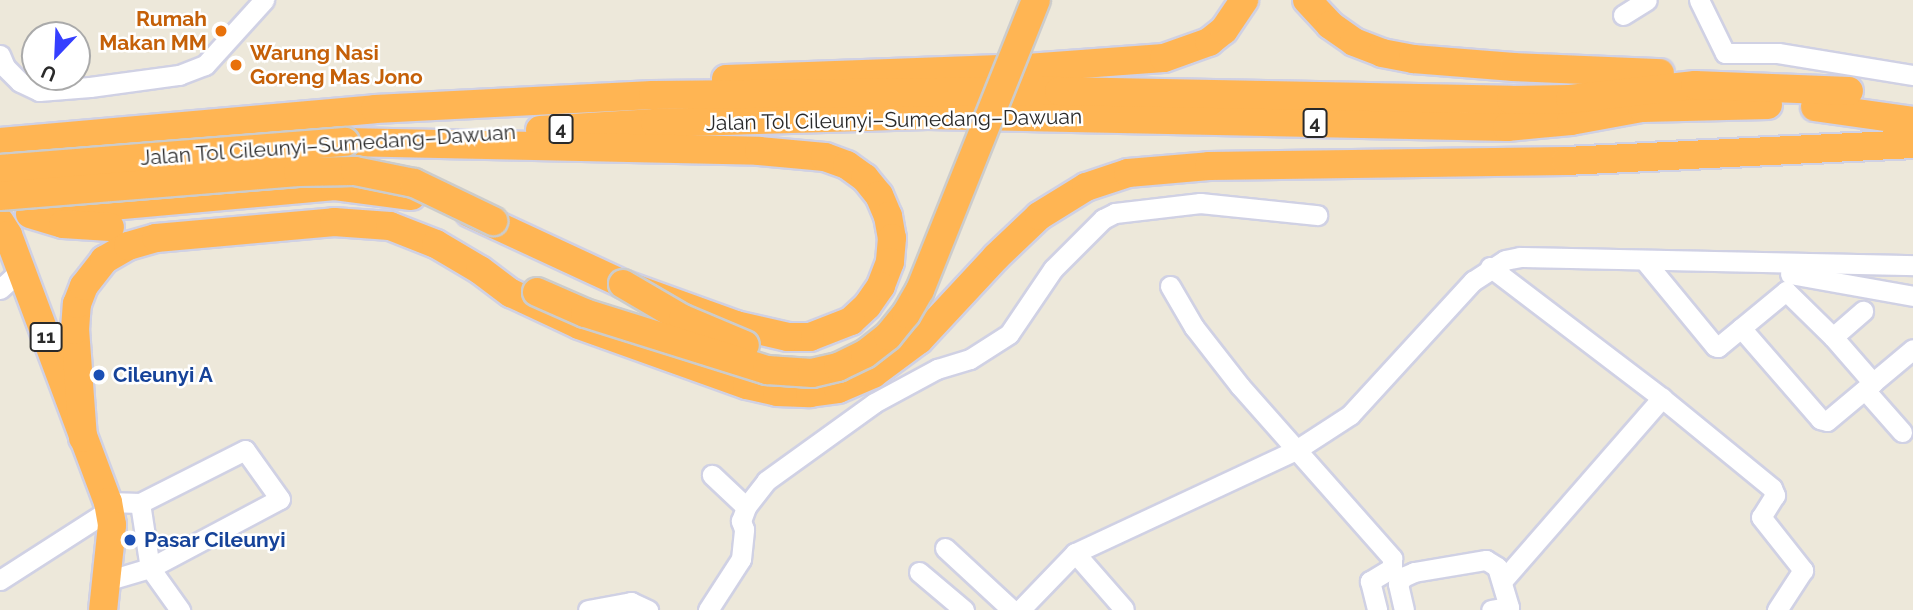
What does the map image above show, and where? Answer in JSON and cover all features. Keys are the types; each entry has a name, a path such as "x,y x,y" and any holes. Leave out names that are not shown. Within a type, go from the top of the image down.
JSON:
{"highway":[{"path":"0,196 298,172 355,171 414,183 623,284 683,319 756,349 783,355 834,349 858,338 879,320 913,266 1017,0"},
{"path":"480,270 585,313 743,364 789,373 812,373 838,367 864,354 888,336 906,314 920,290 1036,0"},
{"path":"775,97 958,71 1164,58 1209,42 1224,30 1244,0"},
{"path":"1307,0 1330,25 1354,41 1382,53 1413,59 1673,74 1780,74 1849,91"},
{"name":"Jalan Tol Cileunyi–Sumedang–Dawuan","path":"0,142 375,109 775,97 1059,92 1511,100 1570,99 1695,85 1849,91"},
{"name":"4","path":"1849,91 1913,102"},
{"name":"Jalan Tol Cileunyi–Sumedang–Dawuan","path":"5,162 655,123 775,97 928,115 1507,127 1572,121 1642,108 1695,105 1843,109 1913,121"},
{"path":"345,142 796,153 836,161 865,177 879,195 888,216 892,238 890,262 881,286 867,306 851,321 810,337 762,332 623,284"},
{"path":"30,214 86,227 157,231 324,223 390,226 436,244 480,270 511,293 560,317 714,374 777,392 810,393 838,389 873,374 919,340 1004,248 1039,216 1086,187 1128,173 1209,166 1566,161 1913,144"},
{"path":"5,162 41,192 65,203 89,208 335,186 415,196 493,221"},
{"name":"11","path":"3,223 108,506 112,525 103,610"},
{"path":"83,438 75,342 77,304 83,286 104,260 157,231"},
{"path":"36,309 77,304"}],"street":[{"path":"0,55 5,67 20,82 39,90 90,87 179,75 205,65 264,0"},
{"path":"1623,15 1647,0"},
{"path":"1699,0 1725,53 1778,53 1913,75"},
{"path":"708,610 741,559 744,529 741,521 746,507 766,481 874,403 937,369 970,359 1009,334 1053,269 1103,219 1115,213 1200,203 1317,215"},
{"path":"1029,607 1075,553 1296,450 1357,409 1473,281 1490,267 1520,257 1913,265"},
{"path":"1644,260 1718,347 1786,291 1833,337 1902,432"},
{"path":"1734,263 1913,296"},
{"path":"1490,267 1662,398 1775,492 1761,517 1803,570 1777,610"},
{"path":"0,289 22,270"},
{"path":"1170,285 1194,327 1296,450 1392,558 1392,568 1370,581 1377,610"},
{"path":"1833,337 1863,311"},
{"path":"1741,328 1824,421 1913,349"},
{"path":"1503,580 1662,398"},
{"path":"0,580 108,506 140,503 244,450 279,499 150,568 106,581"},
{"path":"712,475 746,507"},
{"path":"140,503 150,568 180,610"},
{"path":"944,548 1012,610"},
{"path":"1075,553 1124,609"},
{"path":"1404,610 1398,584 1403,577 1414,572 1486,560 1497,567 1503,580 1504,609"},
{"path":"919,572 964,610"},
{"path":"589,610 631,603 648,610"}],"place":[{"name":"Rumah Makan MM","path":"221,31"},
{"name":"Warung Nasi Goreng Mas Jono","path":"236,65"},
{"name":"Cileunyi A","path":"99,375"},
{"name":"Pasar Cileunyi","path":"130,540"}]}
